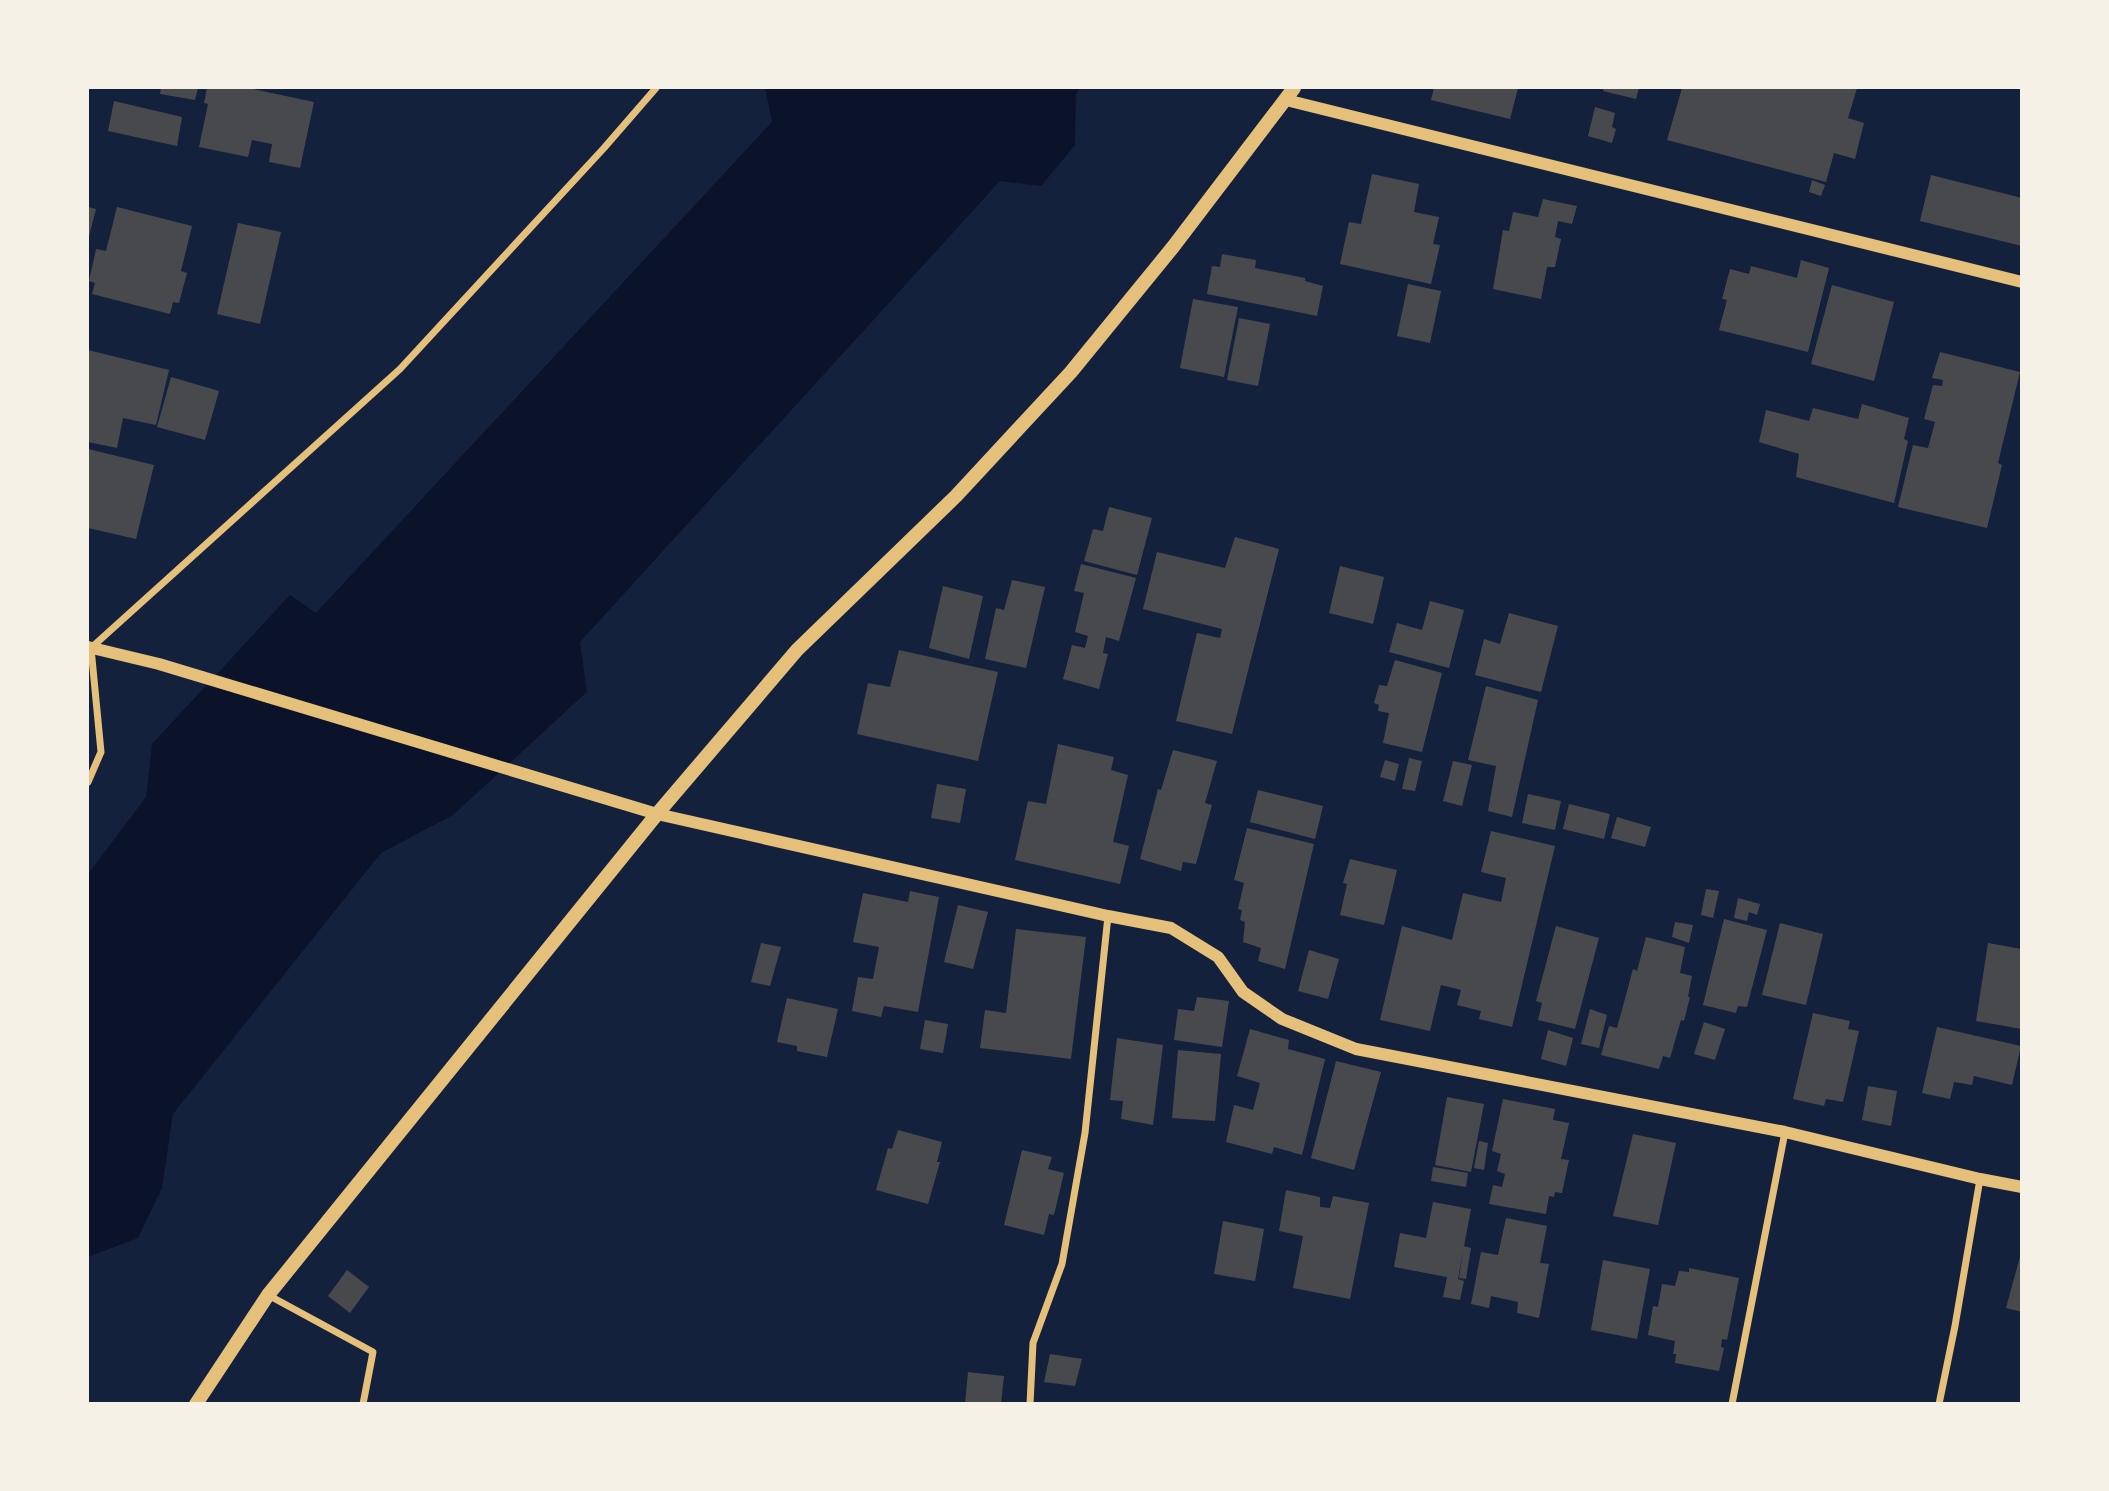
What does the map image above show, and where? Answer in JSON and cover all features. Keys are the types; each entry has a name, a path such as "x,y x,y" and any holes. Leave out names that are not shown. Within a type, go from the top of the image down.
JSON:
{"main road":[{"path":"196,1404 268,1295 657,814 797,650 956,496 1071,372 1173,247 1290,94"}],"street":[{"path":"89,647 400,369 656,88"},
{"path":"1290,94 2021,282"},
{"path":"89,647 159,664 657,814 1171,928 1218,957 1243,992 1282,1019 1356,1049 1785,1132 2021,1187"},
{"path":"88,782 101,752 89,647"},
{"path":"1030,1404 1033,1343 1062,1264 1085,1133 1108,916"},
{"path":"1732,1404 1785,1132"},
{"path":"1940,1404 1980,1179"},
{"path":"268,1295 373,1352 363,1404"}],"water":[{"path":"765,88 1080,88 1076,94 1075,145 1041,186 1000,181 580,642 587,692 453,815 381,853 173,1114 162,1188 138,1238 88,1257 88,874 146,797 152,744 290,595 316,613 772,122"}],"building":[{"path":"161,88 198,88 195,100 160,94"},
{"path":"207,88 254,88 314,102 300,168 269,162 272,144 252,140 248,157 199,147 208,104 204,103"},
{"path":"1434,88 1518,88 1510,119 1431,100"},
{"path":"1604,88 1639,88 1636,99 1603,91"},
{"path":"1682,88 1857,88 1848,118 1864,123 1855,159 1834,153 1826,182 1667,140"},
{"path":"114,101 182,117 177,146 108,131"},
{"path":"1595,107 1615,113 1612,127 1616,129 1612,143 1588,136"},
{"path":"1372,174 1419,184 1414,212 1439,217 1433,244 1440,245 1431,284 1340,264 1349,222 1361,224"},
{"path":"1931,175 2022,198 2022,246 1920,221"},
{"path":"1812,180 1825,185 1821,196 1809,192"},
{"path":"1543,199 1577,206 1572,224 1558,221 1555,237 1561,239 1555,267 1547,267 1541,299 1493,289 1503,230 1509,231 1513,212 1538,217"},
{"path":"88,207 96,209 88,240"},
{"path":"117,207 192,226 181,271 187,273 179,303 173,302 170,314 92,294 95,283 89,281 96,249 106,251"},
{"path":"238,223 281,232 260,324 217,314"},
{"path":"1222,254 1256,260 1255,268 1305,278 1305,281 1323,286 1317,316 1207,294 1212,266 1220,267"},
{"path":"1801,260 1829,268 1808,352 1719,330 1727,300 1722,299 1730,269 1749,274 1751,266 1797,278"},
{"path":"1408,284 1441,291 1430,343 1397,336"},
{"path":"1832,285 1894,302 1874,381 1811,364"},
{"path":"1193,299 1238,307 1224,377 1180,368"},
{"path":"1239,318 1270,324 1258,386 1227,380"},
{"path":"88,350 169,370 156,425 123,418 117,448 88,442"},
{"path":"1940,352 2020,372 1998,463 2002,465 1987,528 1898,507 1913,445 1928,448 1935,422 1924,419 1933,385 1942,386 1943,380 1932,378"},
{"path":"171,377 219,391 205,440 157,427"},
{"path":"1862,404 1909,418 1904,439 1908,441 1894,503 1796,477 1799,454 1759,442 1766,410 1809,421 1813,408 1858,419"},
{"path":"88,449 154,465 136,539 88,528"},
{"path":"1109,507 1152,518 1137,575 1084,561 1093,529 1103,531"},
{"path":"1235,537 1279,549 1232,734 1176,721 1197,633 1220,638 1222,629 1143,609 1157,552 1225,568"},
{"path":"1081,564 1136,578 1119,641 1106,637 1103,653 1108,654 1099,689 1063,679 1072,645 1085,648 1088,636 1075,632 1084,593 1074,591"},
{"path":"1340,566 1384,577 1373,624 1329,613"},
{"path":"1012,580 1045,587 1026,668 985,659 996,608 1004,610"},
{"path":"943,586 983,596 969,659 929,648"},
{"path":"1430,601 1464,610 1449,668 1389,652 1397,623 1422,630"},
{"path":"1509,613 1558,626 1541,692 1475,675 1484,639 1500,644"},
{"path":"899,650 998,672 978,761 857,734 868,683 890,687"},
{"path":"1395,660 1442,673 1422,752 1383,743 1389,713 1378,711 1379,705 1374,703 1379,685 1387,686"},
{"path":"1486,686 1538,700 1512,817 1488,811 1496,766 1468,760"},
{"path":"1058,744 1114,757 1111,770 1128,775 1113,842 1129,846 1120,884 1015,860 1028,801 1046,804"},
{"path":"1173,750 1217,761 1205,803 1212,805 1196,864 1183,862 1181,871 1140,859 1158,789 1161,790"},
{"path":"1409,758 1422,761 1415,791 1402,789"},
{"path":"1385,760 1399,764 1395,781 1380,777"},
{"path":"1453,761 1472,765 1462,806 1443,801"},
{"path":"937,784 966,789 960,823 931,818"},
{"path":"1258,790 1323,806 1315,839 1250,822"},
{"path":"1528,794 1561,801 1555,830 1522,823"},
{"path":"1569,804 1610,814 1604,839 1563,829"},
{"path":"1617,817 1651,827 1645,847 1611,838"},
{"path":"1247,828 1314,844 1285,969 1258,961 1261,948 1243,942 1245,922 1240,920 1242,910 1238,909 1244,883 1234,880"},
{"path":"1491,831 1555,846 1512,1027 1479,1019 1481,1011 1457,1005 1461,990 1441,985 1430,1031 1380,1020 1402,926 1452,940 1463,893 1501,902 1506,878 1481,872"},
{"path":"1350,859 1397,870 1384,925 1340,915 1347,884 1343,883"},
{"path":"1706,889 1719,891 1713,918 1701,915"},
{"path":"910,891 939,897 918,1012 884,1006 881,1017 852,1011 858,977 873,979 879,947 853,942 863,893 908,902"},
{"path":"1738,898 1760,904 1757,915 1749,912 1747,921 1734,918"},
{"path":"958,905 988,912 973,969 944,962"},
{"path":"1724,919 1767,930 1747,1007 1738,1006 1736,1013 1703,1005"},
{"path":"1675,922 1693,925 1689,943 1672,937"},
{"path":"1780,923 1823,934 1806,1005 1762,995"},
{"path":"1556,926 1599,938 1575,1029 1538,1020 1542,1003 1536,1001"},
{"path":"1016,929 1086,937 1071,1059 980,1048 985,1010 1006,1013"},
{"path":"1646,937 1685,947 1680,973 1692,976 1684,1021 1681,1020 1670,1058 1663,1056 1659,1069 1601,1055 1609,1026 1617,1028 1633,969 1637,971"},
{"path":"761,943 781,947 770,986 751,982"},
{"path":"1988,943 2022,949 2022,1029 1976,1021"},
{"path":"1309,950 1339,959 1328,999 1298,991"},
{"path":"1197,997 1229,1001 1222,1047 1174,1040 1178,1009 1194,1011"},
{"path":"787,998 838,1009 827,1057 797,1051 797,1046 777,1042"},
{"path":"1590,1009 1607,1015 1599,1048 1581,1044"},
{"path":"1813,1013 1850,1021 1848,1029 1859,1031 1843,1102 1826,1099 1824,1106 1793,1099"},
{"path":"925,1020 948,1024 943,1053 920,1049"},
{"path":"1704,1022 1725,1029 1715,1060 1694,1054"},
{"path":"1937,1027 2021,1046 2012,1085 1974,1076 1972,1085 1954,1082 1950,1099 1922,1093"},
{"path":"1250,1029 1289,1040 1288,1049 1325,1059 1302,1155 1274,1147 1272,1154 1226,1142 1234,1105 1253,1110 1260,1083 1237,1076"},
{"path":"1548,1030 1573,1038 1566,1066 1541,1059"},
{"path":"1117,1038 1163,1045 1153,1125 1121,1119 1123,1101 1110,1100"},
{"path":"1178,1050 1221,1054 1215,1121 1172,1118"},
{"path":"1336,1061 1381,1072 1354,1170 1311,1158"},
{"path":"1868,1086 1897,1091 1891,1126 1862,1120"},
{"path":"1447,1097 1484,1104 1471,1172 1435,1165"},
{"path":"1503,1099 1555,1109 1553,1120 1569,1123 1561,1159 1569,1160 1562,1193 1555,1192 1554,1197 1549,1196 1546,1214 1489,1204 1493,1185 1502,1187 1505,1174 1497,1171 1501,1154 1492,1151"},
{"path":"898,1130 942,1142 937,1162 940,1162 928,1204 876,1190 888,1148 892,1149"},
{"path":"1633,1134 1676,1143 1658,1225 1613,1216"},
{"path":"1479,1141 1488,1143 1484,1170 1474,1168"},
{"path":"1022,1150 1052,1157 1048,1169 1064,1173 1054,1215 1049,1214 1044,1235 1004,1225"},
{"path":"1433,1167 1468,1173 1466,1187 1431,1181"},
{"path":"1286,1190 1320,1197 1320,1207 1330,1208 1333,1196 1369,1203 1350,1299 1293,1288 1303,1236 1279,1231"},
{"path":"1433,1202 1471,1209 1464,1246 1471,1248 1466,1279 1459,1278 1463,1251 1458,1279 1464,1281 1460,1300 1443,1297 1447,1277 1394,1267 1400,1233 1426,1238"},
{"path":"1506,1218 1547,1226 1540,1263 1549,1264 1539,1318 1517,1313 1518,1302 1491,1296 1489,1308 1471,1304 1481,1252 1498,1255"},
{"path":"1223,1221 1264,1229 1255,1281 1214,1274"},
{"path":"2022,1253 2022,1312 2006,1308"},
{"path":"1603,1260 1650,1269 1637,1339 1591,1330"},
{"path":"1689,1268 1739,1278 1727,1340 1722,1339 1721,1347 1724,1348 1719,1371 1675,1363 1675,1341 1648,1335 1653,1306 1658,1307 1662,1284 1675,1286 1679,1271 1689,1272"},
{"path":"347,1270 369,1287 350,1313 328,1296"},
{"path":"1050,1354 1082,1359 1075,1386 1044,1382"},
{"path":"968,1372 1004,1376 1001,1404 965,1404"}]}
